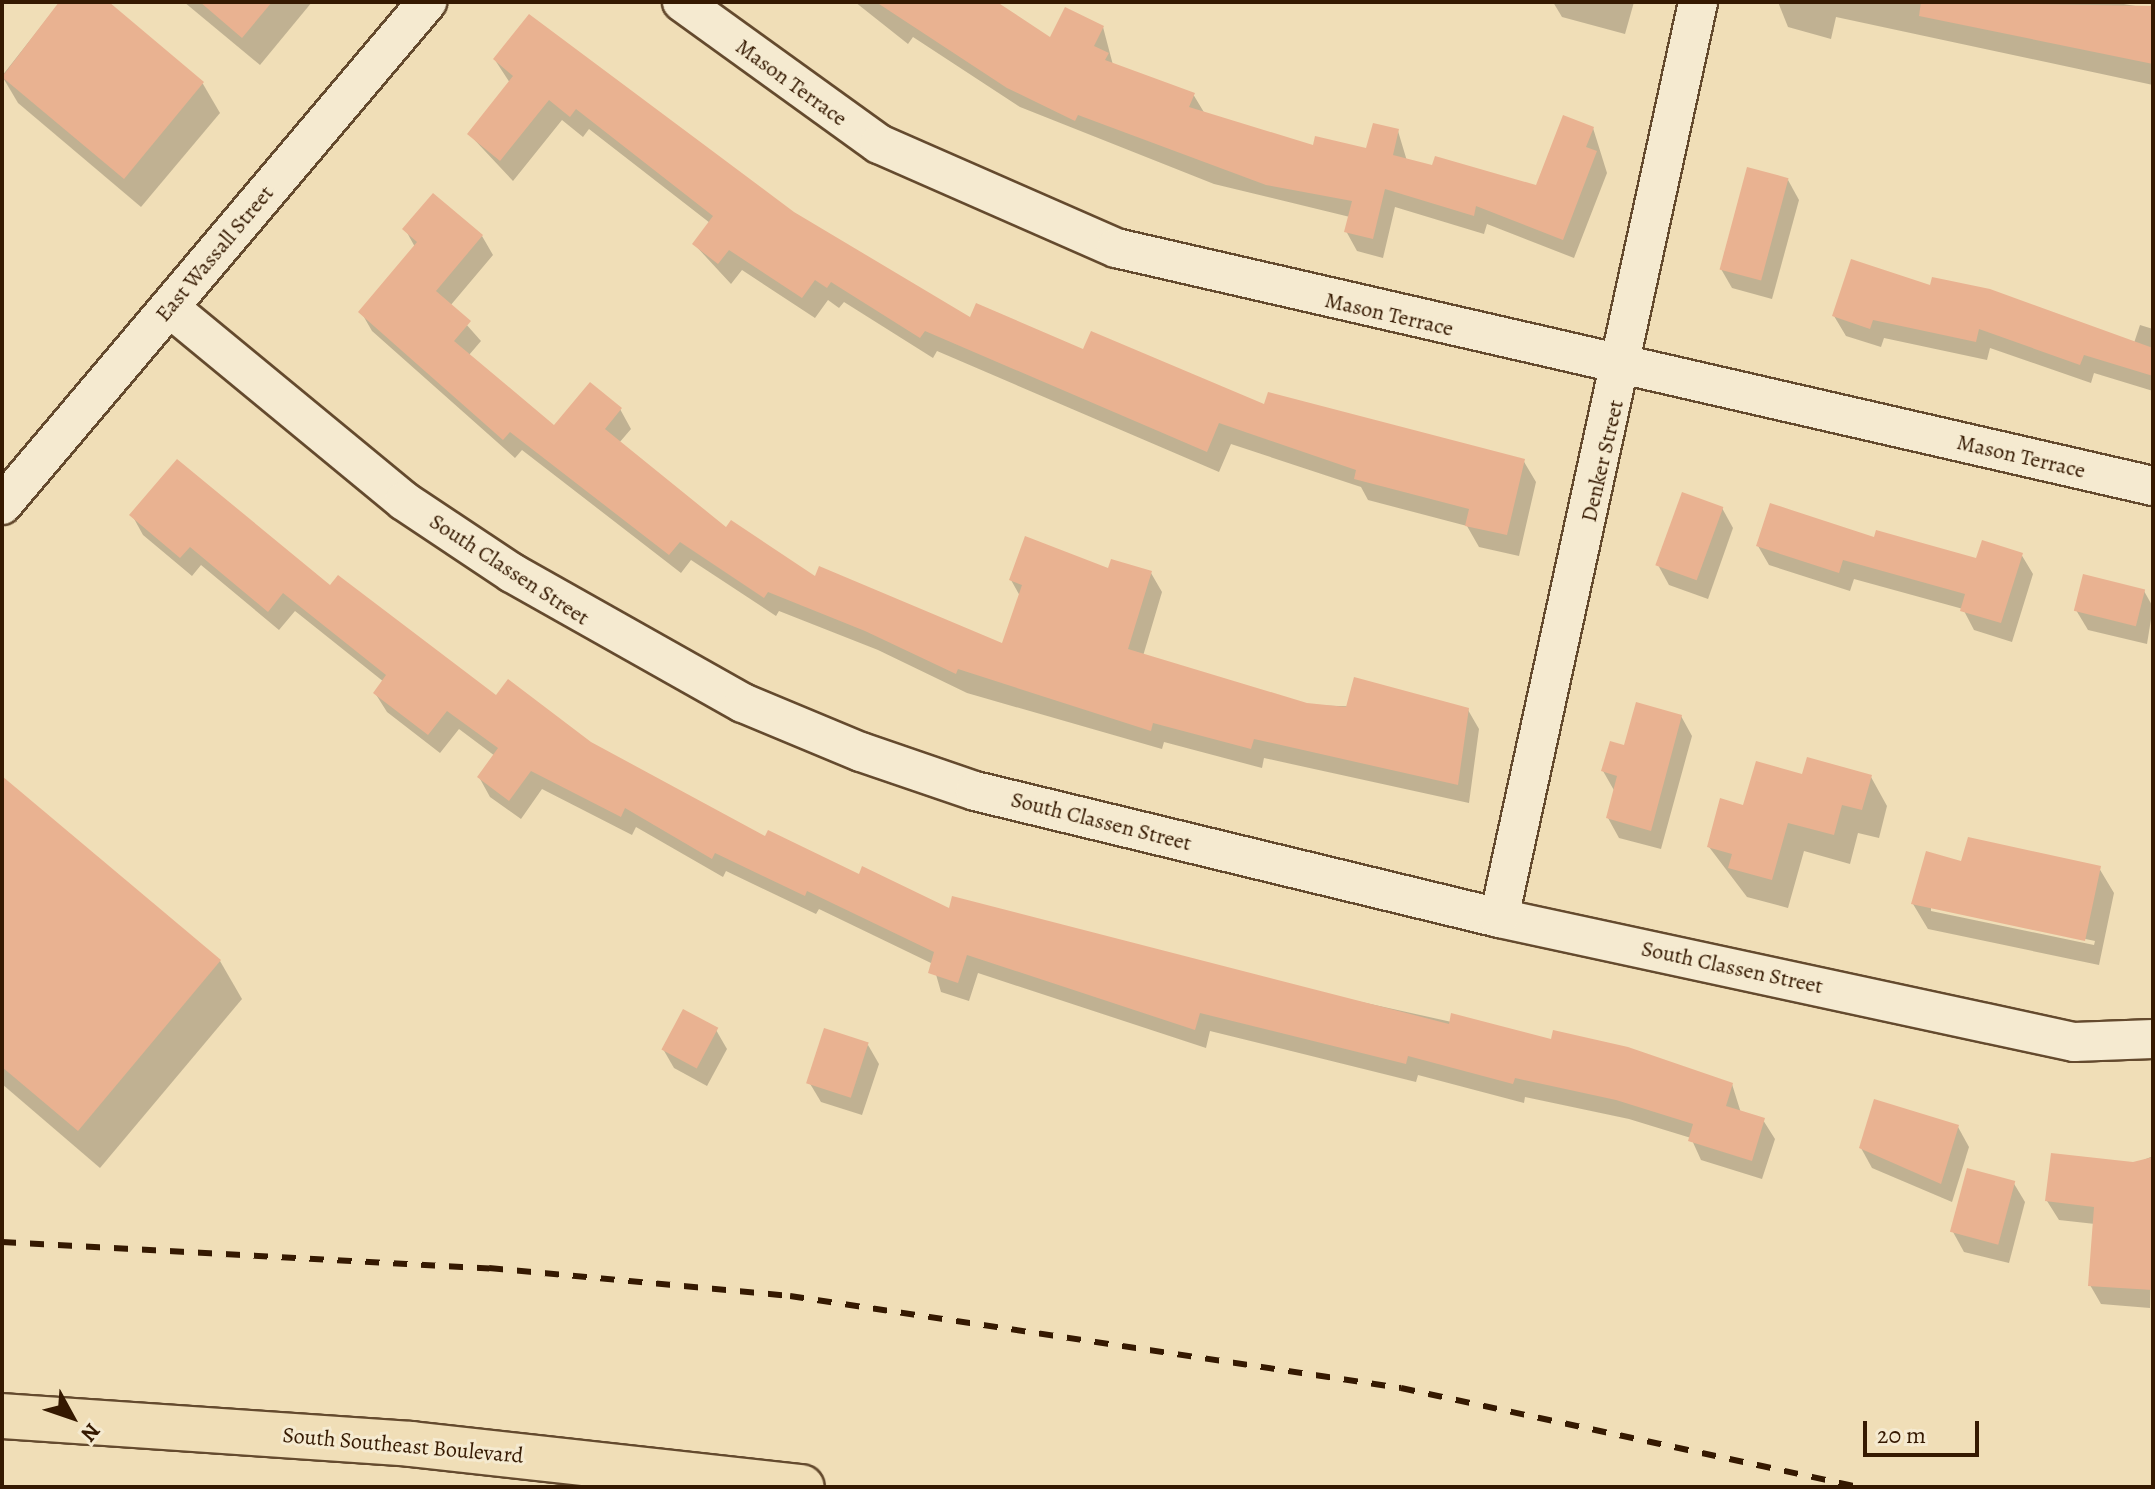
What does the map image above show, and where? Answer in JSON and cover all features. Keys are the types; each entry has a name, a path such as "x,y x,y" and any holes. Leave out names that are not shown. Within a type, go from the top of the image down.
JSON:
{"main road":[{"name":"South Southeast Boulevard","path":"2,1416 411,1444 802,1487"}],"street":[{"name":"East Wassall Street","path":"2,505 427,2"},
{"name":"Mason Terrace","path":"682,2 879,144 1116,248 1624,369 2153,486"},
{"name":"Denker Street","path":"1499,918 1624,369 1698,2"},
{"name":"South Classen Street","path":"170,308 404,501 604,631 743,703 975,791 1499,918 2074,1042 2153,1039"}],"building":[{"path":"59,2 109,2 204,82 124,179 2,77"},
{"path":"200,2 272,2 242,38"},
{"path":"876,2 997,2 1050,37 1065,7 1104,26 1094,46 1109,53 1105,60 1195,93 1189,107 1313,145 1315,136 1366,148 1373,123 1399,129 1393,155 1432,165 1435,156 1536,185 1563,115 1594,127 1586,147 1597,151 1563,240 1476,206 1474,216 1385,189 1373,239 1344,232 1352,201 1266,185 1078,115 1075,121 1007,88"},
{"path":"1921,2 2153,6 2153,64 1919,16"},
{"path":"529,14 794,212 970,317 976,303 1083,349 1091,331 1264,404 1268,392 1525,459 1507,535 1465,526 1469,509 1354,479 1356,470 1219,423 1207,452 925,331 920,338 831,282 827,288 815,280 802,298 729,250 718,264 692,244 713,216 576,109 570,117 549,100 500,161 467,134 513,76 493,59"},
{"path":"1747,167 1789,178 1761,281 1720,269"},
{"path":"433,193 483,235 436,291 471,321 454,341 554,425 590,382 622,408 605,429 726,527 731,520 815,576 819,566 1002,643 1022,585 1009,580 1025,536 1108,568 1111,559 1152,571 1128,649 1307,703 1346,707 1354,677 1469,708 1458,785 1254,739 1251,749 1153,723 1151,731 958,669 956,674 865,631 768,592 764,598 680,542 669,555 510,432 503,440 358,312 417,242 402,229"},
{"path":"1851,259 1930,285 1932,277 1990,289 2153,348 2153,376 2084,355 2080,365 1979,329 1976,342 1873,320 1870,329 1832,316"},
{"path":"177,459 330,585 338,575 496,695 508,679 591,742 765,836 768,830 859,874 862,866 949,908 952,896 1449,1024 1451,1013 1551,1039 1553,1030 1628,1047 1733,1083 1726,1106 1765,1118 1752,1161 1688,1141 1693,1124 1616,1100 1515,1078 1513,1084 1408,1056 1406,1064 1200,1013 1195,1030 967,955 958,983 928,973 934,952 807,891 805,896 715,853 712,859 625,808 621,817 531,771 509,801 477,777 498,748 447,711 428,735 373,693 386,675 283,593 268,612 190,547 180,558 129,515"},
{"path":"1682,492 1723,507 1697,580 1655,565"},
{"path":"1770,503 1874,537 1876,530 1976,558 1982,540 2023,553 2001,623 1960,611 1965,594 1843,560 1839,573 1756,546"},
{"path":"2083,574 2145,589 2136,626 2074,611"},
{"path":"1636,702 1682,715 1651,831 1606,818 1617,776 1601,771 1610,741 1624,745"},
{"path":"1807,757 1872,775 1862,810 1842,805 1834,835 1788,823 1772,880 1728,868 1732,854 1707,847 1720,798 1743,805 1756,761 1802,774"},
{"path":"2,776 221,960 78,1131 2,1067"},
{"path":"1968,837 2101,866 2085,941 1911,904 1926,851 1961,861"},
{"path":"683,1009 718,1028 697,1068 661,1050"},
{"path":"824,1028 869,1043 851,1098 806,1083"},
{"path":"1874,1099 1959,1125 1941,1184 1859,1148"},
{"path":"2051,1153 2133,1162 2153,1157 2153,1290 2088,1286 2094,1207 2045,1201"},
{"path":"1967,1168 2015,1181 1998,1245 1950,1232"}],"railway":[{"path":"2,1242 489,1268 790,1296 1401,1388 1860,1487"}]}
